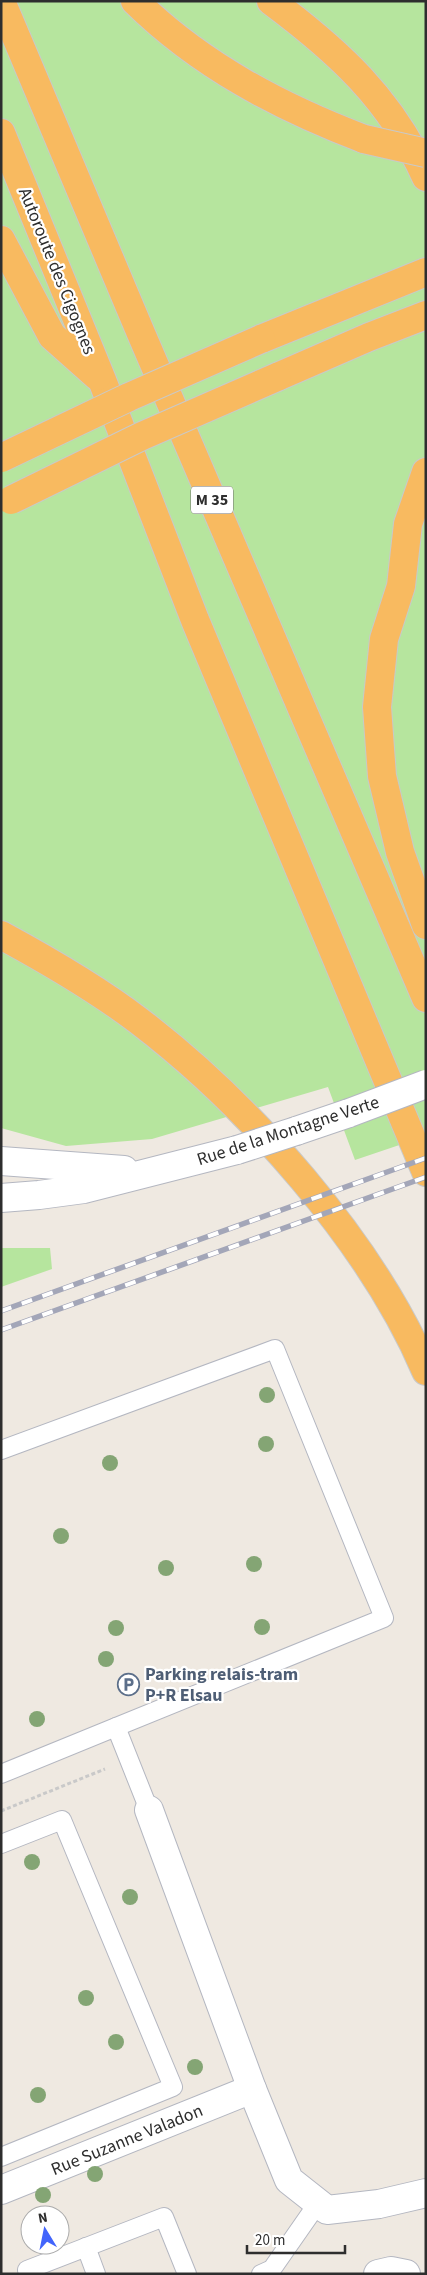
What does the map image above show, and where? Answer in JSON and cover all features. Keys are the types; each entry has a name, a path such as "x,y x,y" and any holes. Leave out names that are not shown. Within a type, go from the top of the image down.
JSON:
{"highway":[{"name":"M 35","path":"1,1 426,998"},
{"path":"135,1 186,46 230,76 280,103 328,125 364,138 426,153"},
{"path":"271,1 346,63 376,94 399,125 426,177"},
{"name":"Autoroute des Cigognes","path":"1,133 102,380 195,620 426,1172"},
{"path":"1,240 52,336 102,380"},
{"path":"1,458 129,397 261,339 426,272"},
{"path":"6,502 142,436 369,337 426,315"},
{"path":"426,472 408,524 401,586 384,638 377,717 382,776 395,833 426,925"},
{"path":"401,586 426,549"},
{"path":"1,935 84,983 137,1020 170,1045 245,1116 298,1173 344,1232 384,1292 426,1371"}],"street":[{"name":"Rue de la Montagne Verte","path":"1,1198 84,1189 237,1150 349,1113 426,1084"},
{"name":"Rue de la Montagne Verte","path":"1,1162 148,1172"},
{"path":"149,1810 252,2089 289,2180 327,2210 379,2204 426,2192"},
{"name":"Rue Suzanne Valadon","path":"1,2190 252,2089"},
{"path":"378,2274 391,2272 406,2274"}],"lane":[{"path":"1,1450 274,1349 384,1618 1,1774"},
{"path":"116,1727 149,1810"},
{"path":"1,1844 62,1820 173,2087 1,2157"},
{"path":"261,2274 272,2269 318,2203"},
{"path":"27,2270 164,2216 187,2274"},
{"path":"86,2247 96,2274"}],"path":[{"path":"1,1811 128,1759"}],"green space":[{"path":"1,1 426,1 426,1136 355,1160 328,1087 152,1139 66,1146 1,1128"},
{"path":"1,1248 50,1248 52,1269 1,1287"}],"railway":[{"path":"1,1311 426,1158"},
{"path":"1,1330 426,1177"}],"place":[{"name":"Parking relais-tram P+R Elsau","path":"129,1684"}]}
